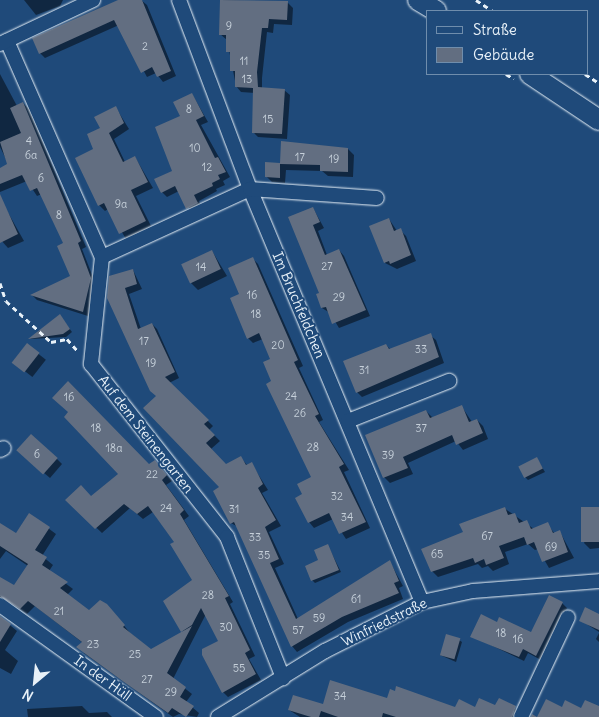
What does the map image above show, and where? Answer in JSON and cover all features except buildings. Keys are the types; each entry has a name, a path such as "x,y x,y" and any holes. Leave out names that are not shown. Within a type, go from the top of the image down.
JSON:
{"main road":[{"path":"418,0 434,10"},
{"path":"532,75 599,120"}],"street":[{"path":"3,43 93,0"},
{"name":"Im Bruchfeldchen","path":"179,0 250,189 422,602"},
{"name":"Auf dem Steinengarten","path":"3,43 102,257 91,364 227,537 284,678"},
{"path":"102,257 250,189 377,198"},
{"path":"348,421 449,381"},
{"name":"Winfriedstraße","path":"218,717 325,651 422,602 473,591 599,581"},
{"name":"In der Hüll","path":"0,606 156,717"},
{"path":"520,717 568,616"}],"path":[{"path":"476,0 492,10"},
{"path":"587,75 599,83"},
{"path":"0,283 6,301 30,324 51,342 67,339 91,364"}]}
